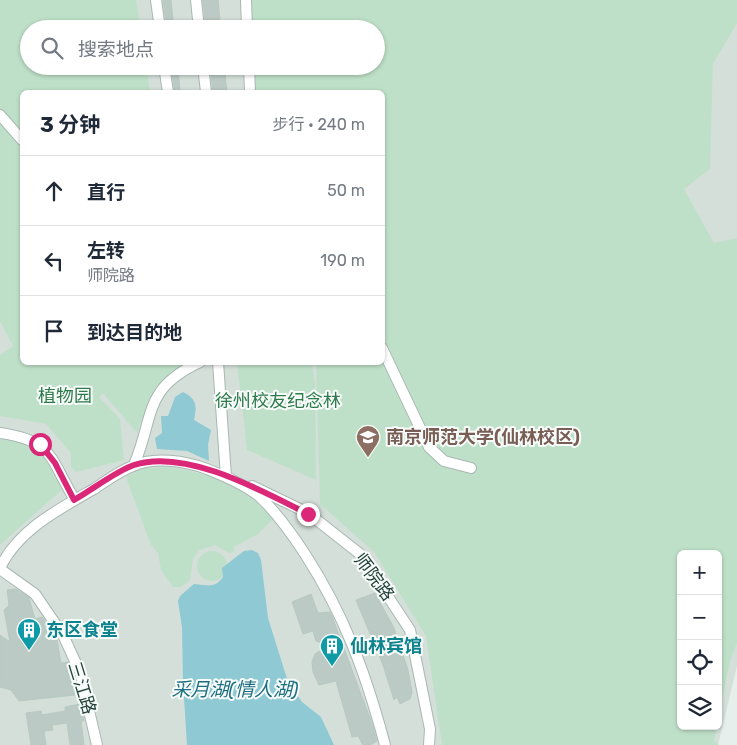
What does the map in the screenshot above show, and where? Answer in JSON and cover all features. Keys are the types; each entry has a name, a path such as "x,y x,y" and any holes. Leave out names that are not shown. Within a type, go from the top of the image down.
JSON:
{"street":[{"path":"156,0 159,20"},
{"path":"196,0 198,20"},
{"path":"246,0 247,20"},
{"path":"165,75 168,90"},
{"path":"204,75 206,90"},
{"path":"249,75 250,90"},
{"path":"0,115 20,138"},
{"path":"385,354 429,447 444,461 471,468"},
{"path":"134,465 141,448 155,398 168,382 194,365"},
{"path":"218,365 226,477"},
{"path":"0,433 26,437 40,444 55,463 74,500"},
{"name":"师院路","path":"0,568 7,552 46,517 134,465 161,460 197,465 261,490 308,514 360,554 410,630 430,729 429,745"},
{"name":"师院路","path":"226,477 259,496 289,530 327,588 348,630 371,693 384,745"},
{"name":"三江路","path":"0,568 35,594 62,636 80,672 97,745"}],"shaded area":[{"name":"南京师范大学(仙林校区)","path":"0,0 737,0 737,666 722,728 722,550 677,550 677,730 722,730 718,745 0,745"}],"green space":[{"name":"植物园","path":"0,0 136,0 139,20 20,20 20,75 147,75 150,90 20,90 20,365 181,365 155,388 137,433 103,393 99,397 120,419 124,460 76,472 71,467 71,453 46,424 0,416 0,355 13,346 0,321"},
{"path":"248,0 737,0 737,23 713,64 710,169 684,189 714,243 737,238 737,643 730,661 722,700 722,550 677,550 677,730 716,730 714,741 719,745 442,745 426,636 374,552 320,504 316,365 385,365 385,90 251,90 250,75 385,75 385,20 249,20"},
{"name":"徐州校友纪念林","path":"237,365 312,365 315,384 316,480 247,450"},
{"path":"0,432 33,442 67,485 0,545"},
{"path":"167,467 196,472 225,483 251,498 273,519 258,534 234,547 234,552 229,553 215,545 199,550 193,559 190,580 181,587 173,587 161,570 158,553 151,545 127,480 127,476 144,468"},
{"path":"212,551 218,552 226,560 226,572 218,580 212,581 206,580 198,572 197,566 198,560 206,552"}],"water":[{"path":"183,392 191,397 195,403 194,420 211,430 208,445 209,461 187,451 157,449 155,438 162,433 161,416 168,416 175,397"},
{"name":"采月湖(情人湖)","path":"252,550 258,553 261,560 268,618 288,682 302,702 321,717 334,745 187,745 182,627 178,601 180,596 194,584 214,585 220,581 223,577 222,568 244,551"}],"building":[{"path":"163,0 171,0 173,20 166,20"},
{"path":"203,0 218,0 220,20 205,20"},
{"path":"172,75 179,75 180,90 175,90"},
{"path":"211,75 225,75 227,90 213,90"},
{"name":"东区食堂","path":"16,589 29,598 35,619 42,617 45,621 48,641 57,640 61,663 68,662 72,670 75,695 19,701 11,690 0,687 0,635 10,642 4,610 9,605 7,590"},
{"name":"仙林宾馆","path":"375,593 394,628 408,670 412,692 410,699 400,704 397,697 394,700 383,665 356,600"},
{"name":"仙林宾馆","path":"311,594 318,613 330,612 332,616 377,741 370,745 363,745 358,736 352,737 336,681 319,685 313,672 312,662 315,654 329,645 316,641 313,631 303,634 292,602"},
{"path":"80,704 84,721 81,721 84,745 70,745 67,723 52,725 53,730 44,731 46,745 31,745 26,713 41,711 42,715 65,711 65,707"}],"place":[{"name":"南京师范大学(仙林校区)","path":"368,458"},
{"name":"东区食堂","path":"29,651"},
{"name":"仙林宾馆","path":"332,667"}],"route":[{"path":"40,444 55,463 63,482 74,500 134,465 161,460 197,465 261,490 308,514"}]}
